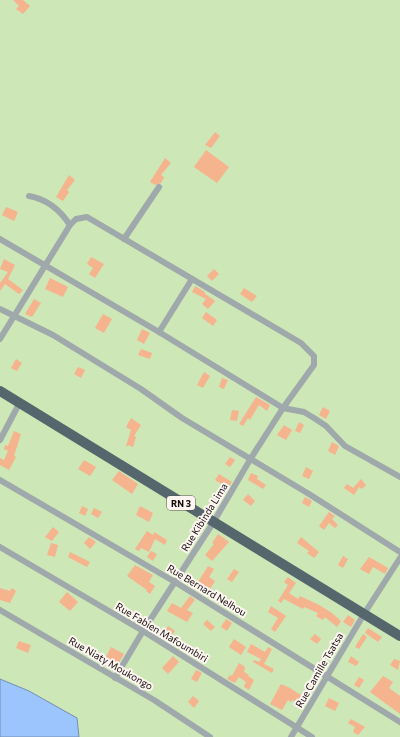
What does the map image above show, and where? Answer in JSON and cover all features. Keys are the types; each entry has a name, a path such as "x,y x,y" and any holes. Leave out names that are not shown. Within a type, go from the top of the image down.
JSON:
{"highway":[{"name":"RN 3","path":"0,391 400,636"}],"street":[{"path":"124,239 159,187"},
{"path":"0,339 44,264 70,225 64,215 44,199 29,196"},
{"name":"Rue Kibinda Lima","path":"70,225 76,219 87,217 278,330 312,352 315,360 314,365 283,408 213,522 142,631 115,678"},
{"path":"0,239 159,332 283,408 304,412 326,426 345,446 400,477"},
{"path":"159,332 192,279"},
{"path":"0,309 12,317 53,335 141,389 182,418 251,458 400,552"},
{"path":"0,440 19,404"},
{"name":"Rue Bernard Nelhou","path":"0,480 175,582 400,722"},
{"name":"Rue Fabien Mafoumbiri","path":"0,548 142,631 312,737"},
{"name":"Rue Camille Tsatsa","path":"291,737 364,614 400,558"},
{"name":"Rue Niaty Moukongo","path":"0,610 154,700 210,737"}],"green space":[{"path":"0,0 400,0 400,737 0,737"}],"water":[{"path":"0,679 29,691 77,718 79,737 0,737"}],"building":[{"path":"13,0 23,0 30,6 23,14 16,9 19,6"},
{"path":"215,132 220,136 211,148 205,145"},
{"path":"206,150 229,167 217,183 194,167"},
{"path":"165,158 171,163 161,175 164,177 161,183 155,185 150,182"},
{"path":"69,175 75,180 67,190 69,192 63,201 56,197"},
{"path":"6,207 18,212 14,221 2,215"},
{"path":"91,257 104,264 95,278 89,274 93,268 87,264"},
{"path":"4,259 15,265 8,279 23,290 19,294 5,284 0,291 0,283 8,272 0,269"},
{"path":"214,269 219,274 212,281 207,276"},
{"path":"50,278 68,287 63,297 45,289"},
{"path":"195,286 215,301 208,309 202,304 206,299 192,292"},
{"path":"244,288 257,296 252,302 240,294"},
{"path":"34,299 41,303 32,317 25,314"},
{"path":"206,312 217,320 213,326 202,318"},
{"path":"103,314 112,319 104,333 95,328"},
{"path":"142,329 150,333 144,344 137,340"},
{"path":"141,349 152,353 150,359 138,355"},
{"path":"16,359 22,363 17,371 11,368"},
{"path":"78,367 85,370 81,378 74,374"},
{"path":"204,372 210,376 203,388 197,385"},
{"path":"222,378 228,380 224,389 219,387"},
{"path":"256,397 270,405 267,411 259,405 250,420 248,418 243,426 239,424"},
{"path":"323,407 330,411 326,419 319,415"},
{"path":"232,410 239,411 237,421 230,420"},
{"path":"131,418 141,425 134,436 136,437 133,447 128,445 127,447 126,446 131,430 126,427"},
{"path":"299,422 304,425 300,433 295,431"},
{"path":"284,425 292,430 286,440 277,435"},
{"path":"14,431 21,434 14,456 16,457 9,470 0,465 0,458 4,460 8,451 4,449 5,445 8,446"},
{"path":"332,442 339,446 335,455 328,451"},
{"path":"230,457 235,460 230,467 225,464"},
{"path":"84,460 96,467 90,476 78,469"},
{"path":"306,467 313,471 309,479 302,476"},
{"path":"119,471 138,484 132,494 112,480"},
{"path":"251,473 258,476 257,479 266,485 263,489 248,480"},
{"path":"219,474 232,482 228,488 215,480"},
{"path":"361,479 366,485 362,489 359,487 354,495 344,488 347,484 353,488"},
{"path":"248,494 255,501 251,506 243,500"},
{"path":"305,497 312,501 309,507 302,503"},
{"path":"82,506 88,509 85,516 79,513"},
{"path":"140,506 153,513 149,522 136,515"},
{"path":"94,508 102,512 98,518 91,514"},
{"path":"329,512 335,516 332,519 338,525 335,528 329,523 324,530 319,526"},
{"path":"53,527 59,532 52,541 45,537"},
{"path":"147,531 153,535 154,532 167,540 165,545 155,539 149,552 141,548 139,551 135,549"},
{"path":"218,534 229,542 212,561 205,555 214,544 212,543"},
{"path":"89,537 96,542 90,549 84,543"},
{"path":"301,537 319,552 314,558 307,553 309,551 297,543"},
{"path":"51,543 58,545 55,557 47,555"},
{"path":"151,551 157,554 153,561 147,557"},
{"path":"70,552 90,562 87,567 68,557"},
{"path":"343,556 348,559 343,568 338,565"},
{"path":"369,557 388,568 385,574 373,567 369,574 360,569"},
{"path":"135,565 153,575 149,582 155,586 150,594 146,591 147,590 127,576"},
{"path":"208,566 214,569 209,577 215,581 210,589 203,585 200,590 195,587"},
{"path":"234,569 239,572 232,582 227,579"},
{"path":"288,577 296,583 289,593 298,599 300,596 332,613 341,621 337,627 325,617 323,620 316,616 318,613 304,607 303,609 284,599 281,603 278,601 288,585 284,582"},
{"path":"0,588 10,591 12,588 16,591 10,603 0,600"},
{"path":"67,592 78,602 70,611 59,602"},
{"path":"190,596 195,600 187,610 193,613 187,622 167,611 172,603 181,608"},
{"path":"271,606 286,616 275,632 271,629 278,618 268,612"},
{"path":"348,615 355,620 351,627 343,622"},
{"path":"226,619 232,623 227,631 221,627"},
{"path":"207,620 215,627 211,631 203,624"},
{"path":"168,626 175,631 168,640 162,635"},
{"path":"368,628 382,637 378,642 365,633"},
{"path":"315,634 321,639 317,644 310,639"},
{"path":"363,634 367,637 359,649 355,647"},
{"path":"234,639 246,647 241,655 229,647"},
{"path":"19,641 31,645 28,653 16,648"},
{"path":"251,644 265,652 268,647 272,649 264,664 274,669 272,673 253,662 254,660 259,662 261,659 247,652"},
{"path":"111,647 124,654 114,671 111,670 114,666 104,661"},
{"path":"173,656 179,662 168,674 162,668"},
{"path":"351,656 359,662 356,666 348,662"},
{"path":"394,659 400,661 398,670 390,665"},
{"path":"239,663 245,667 244,672 254,680 249,690 244,687 246,682 239,677 235,683 227,679 230,675 232,676"},
{"path":"196,670 202,673 197,682 191,679"},
{"path":"383,676 393,682 389,688 400,696 400,714 370,692"},
{"path":"359,677 364,680 359,688 354,685"},
{"path":"281,684 304,697 299,704 292,700 291,702 288,700 282,710 270,704"},
{"path":"193,696 199,701 194,708 188,702"},
{"path":"329,698 339,703 335,711 325,706"},
{"path":"351,719 365,727 358,735 353,732 355,727 348,723"}]}
